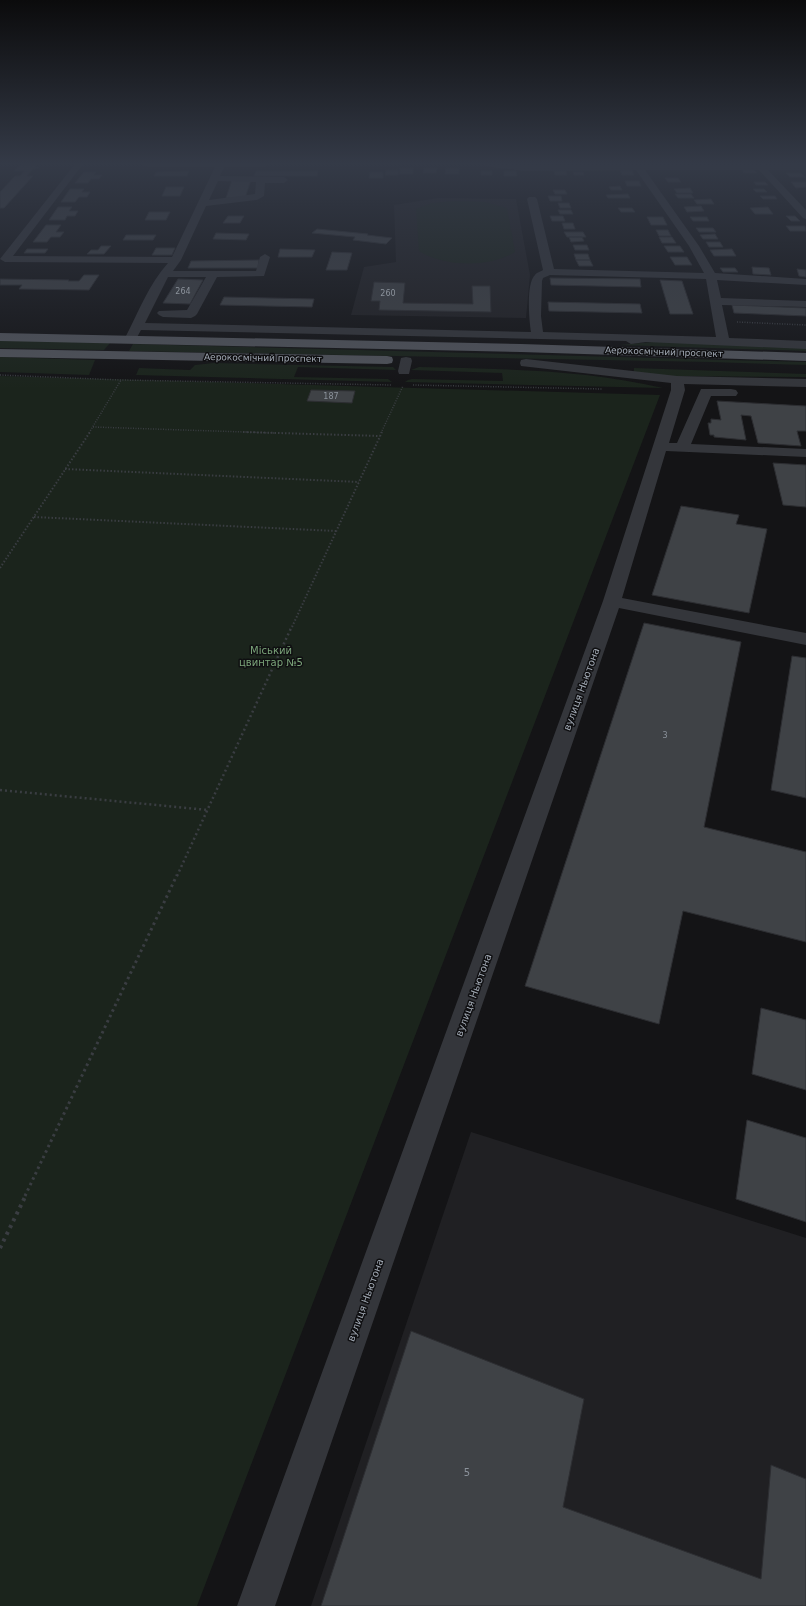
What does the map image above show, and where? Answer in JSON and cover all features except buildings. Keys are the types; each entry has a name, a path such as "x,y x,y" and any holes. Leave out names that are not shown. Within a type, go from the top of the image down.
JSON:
{"main road":[{"name":"Аерокосмічний проспект","path":"0,337 521,348 806,357"},
{"name":"Аерокосмічний проспект","path":"0,352 405,366 422,361"},
{"name":"Аерокосмічний проспект","path":"522,363 658,365"},
{"name":"Аерокосмічний проспект","path":"673,365 775,368"}],"street":[{"path":"21,239 6,259 176,260"},
{"path":"130,339 164,274 176,260 186,239"},
{"path":"541,239 549,272"},
{"path":"689,239 711,276 722,341"},
{"path":"164,274 260,274 265,257"},
{"path":"537,334 535,316 536,281 539,276 549,272 711,276 806,282"},
{"path":"144,313 190,314 212,274"},
{"path":"715,301 806,304"},
{"name":"Аерокосмічний проспект","path":"137,326 537,334 806,345"},
{"name":"Аерокосмічний проспект","path":"521,348 571,346 646,338"},
{"name":"Аерокосмічний проспект","path":"522,363 677,380 806,383"},
{"name":"вулиця Ньютона","path":"256,1606 612,601 678,390 677,380"},
{"path":"682,447 706,392 768,395"},
{"path":"660,448 682,447 711,450 806,453"},
{"path":"612,601 806,639"}],"path":[{"path":"719,322 806,325"},
{"path":"0,376 121,380 396,385"},
{"path":"0,568 93,427 121,380"},
{"path":"0,1248 141,954 403,385"},
{"path":"411,385 603,389"},
{"path":"93,427 380,436"},
{"path":"65,469 359,482"},
{"path":"34,517 336,531"},
{"path":"0,790 208,810"}],"shaded area":[{"path":"395,239 523,239 530,275 526,318 351,315 364,267 396,262"},
{"path":"471,1132 806,1238 806,1606 311,1606"}],"green space":[{"path":"418,239 513,239 515,252 493,261 467,264 441,260 419,251"},
{"path":"0,340 110,343 104,350 0,348"},
{"path":"664,341 806,347 806,351 619,345"},
{"path":"133,344 806,362 806,365 129,351"},
{"path":"0,357 95,360 89,375 0,372"},
{"path":"214,363 393,367 396,370 298,367 294,377 388,379 392,382 136,375 139,368 190,370 195,365"},
{"path":"419,367 541,371 603,377 663,388 405,382 412,379 503,381 502,373 411,370"},
{"path":"634,368 806,374 806,377 656,376 634,372"},
{"name":"Міський цвинтар №5","path":"0,376 660,395 197,1606 0,1606"}]}
